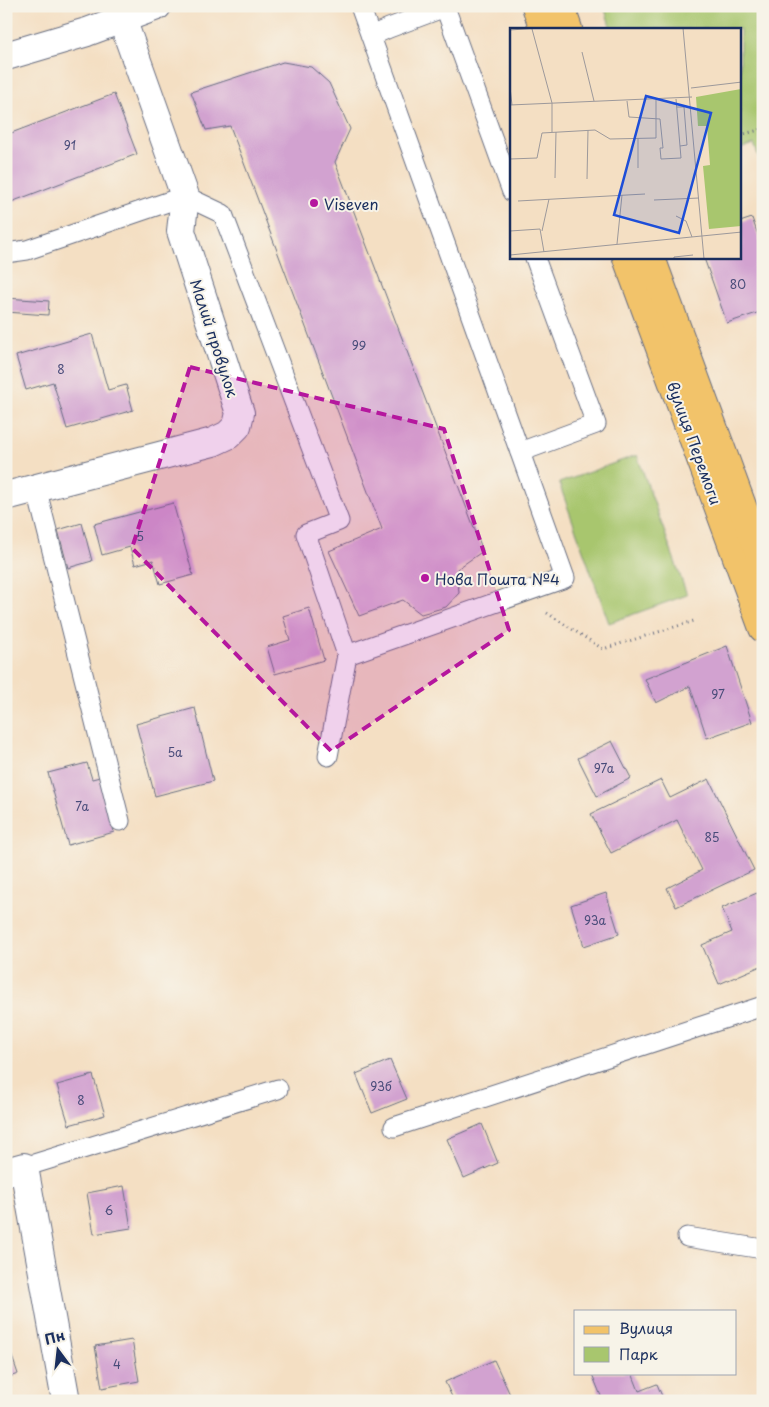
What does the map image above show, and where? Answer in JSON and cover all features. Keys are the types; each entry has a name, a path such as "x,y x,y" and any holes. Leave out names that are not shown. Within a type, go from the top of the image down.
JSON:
{"main road":[{"path":"536,6 544,28"},
{"path":"560,6 568,28"},
{"name":"вулиця Перемоги","path":"627,259 763,628"},
{"name":"вулиця Перемоги","path":"651,259 763,563"}],"street":[{"path":"6,56 87,32 157,6"},
{"name":"Малий провулок","path":"6,496 214,442 228,435 237,426 240,413 181,231 185,196 122,19"},
{"path":"15,1170 66,1401"}],"lane":[{"path":"346,655 565,578 360,6"},
{"path":"371,36 445,7 510,186"},
{"path":"6,253 27,250 185,196 223,214 339,521 306,534 346,655 328,756"},
{"path":"520,452 596,424 535,259"},
{"path":"36,487 120,821"},
{"path":"394,1126 763,1006"},
{"path":"15,1170 278,1089"},
{"path":"687,1237 763,1249"}],"path":[{"path":"742,134 763,129"},
{"path":"517,594 603,649 694,621"}],"highlighted area":[{"path":"190,367 444,429 509,630 331,751 132,548"}],"green space":[{"path":"604,6 763,6 763,168 754,144 742,148 742,28 611,28"},
{"path":"637,455 687,595 609,623 559,483"}],"building":[{"path":"283,62 311,67 329,83 350,129 335,162 483,551 457,569 459,593 446,607 421,614 403,600 359,616 329,551 382,529 230,126 206,130 191,92"},
{"path":"114,94 137,154 6,204 6,135"},
{"path":"752,218 763,249 763,311 727,323 704,259 742,259 742,221"},
{"path":"6,298 49,301 48,315 6,312"},
{"path":"92,334 108,390 126,385 133,410 67,429 53,382 26,390 16,356"},
{"path":"173,503 193,575 160,584 153,560 135,565 130,547 102,555 94,524"},
{"path":"82,523 92,561 68,568 58,530"},
{"path":"309,608 324,660 275,674 267,647 290,640 283,616"},
{"path":"727,646 752,722 707,738 690,686 656,703 645,679"},
{"path":"195,708 213,781 155,796 136,724"},
{"path":"612,741 631,778 597,796 578,758"},
{"path":"87,763 92,779 100,777 114,832 68,845 48,773"},
{"path":"709,779 754,870 676,907 667,888 702,870 677,820 611,853 591,814 661,780 670,798"},
{"path":"606,893 619,934 584,946 571,905"},
{"path":"757,893 763,906 763,965 719,984 702,945 732,932 722,908"},
{"path":"390,1060 407,1099 372,1113 356,1074"},
{"path":"93,1075 105,1115 69,1125 57,1085"},
{"path":"482,1124 498,1163 464,1178 447,1139"},
{"path":"124,1186 131,1228 94,1234 87,1193"},
{"path":"6,1339 18,1374 6,1378"},
{"path":"132,1340 139,1381 102,1388 95,1346"},
{"path":"494,1360 513,1401 454,1401 445,1382"},
{"path":"592,1374 632,1374 639,1391 657,1384 664,1401 603,1401"}],"place":[{"name":"Viseven","path":"314,203"},
{"name":"Нова Пошта №4","path":"425,578"}]}
